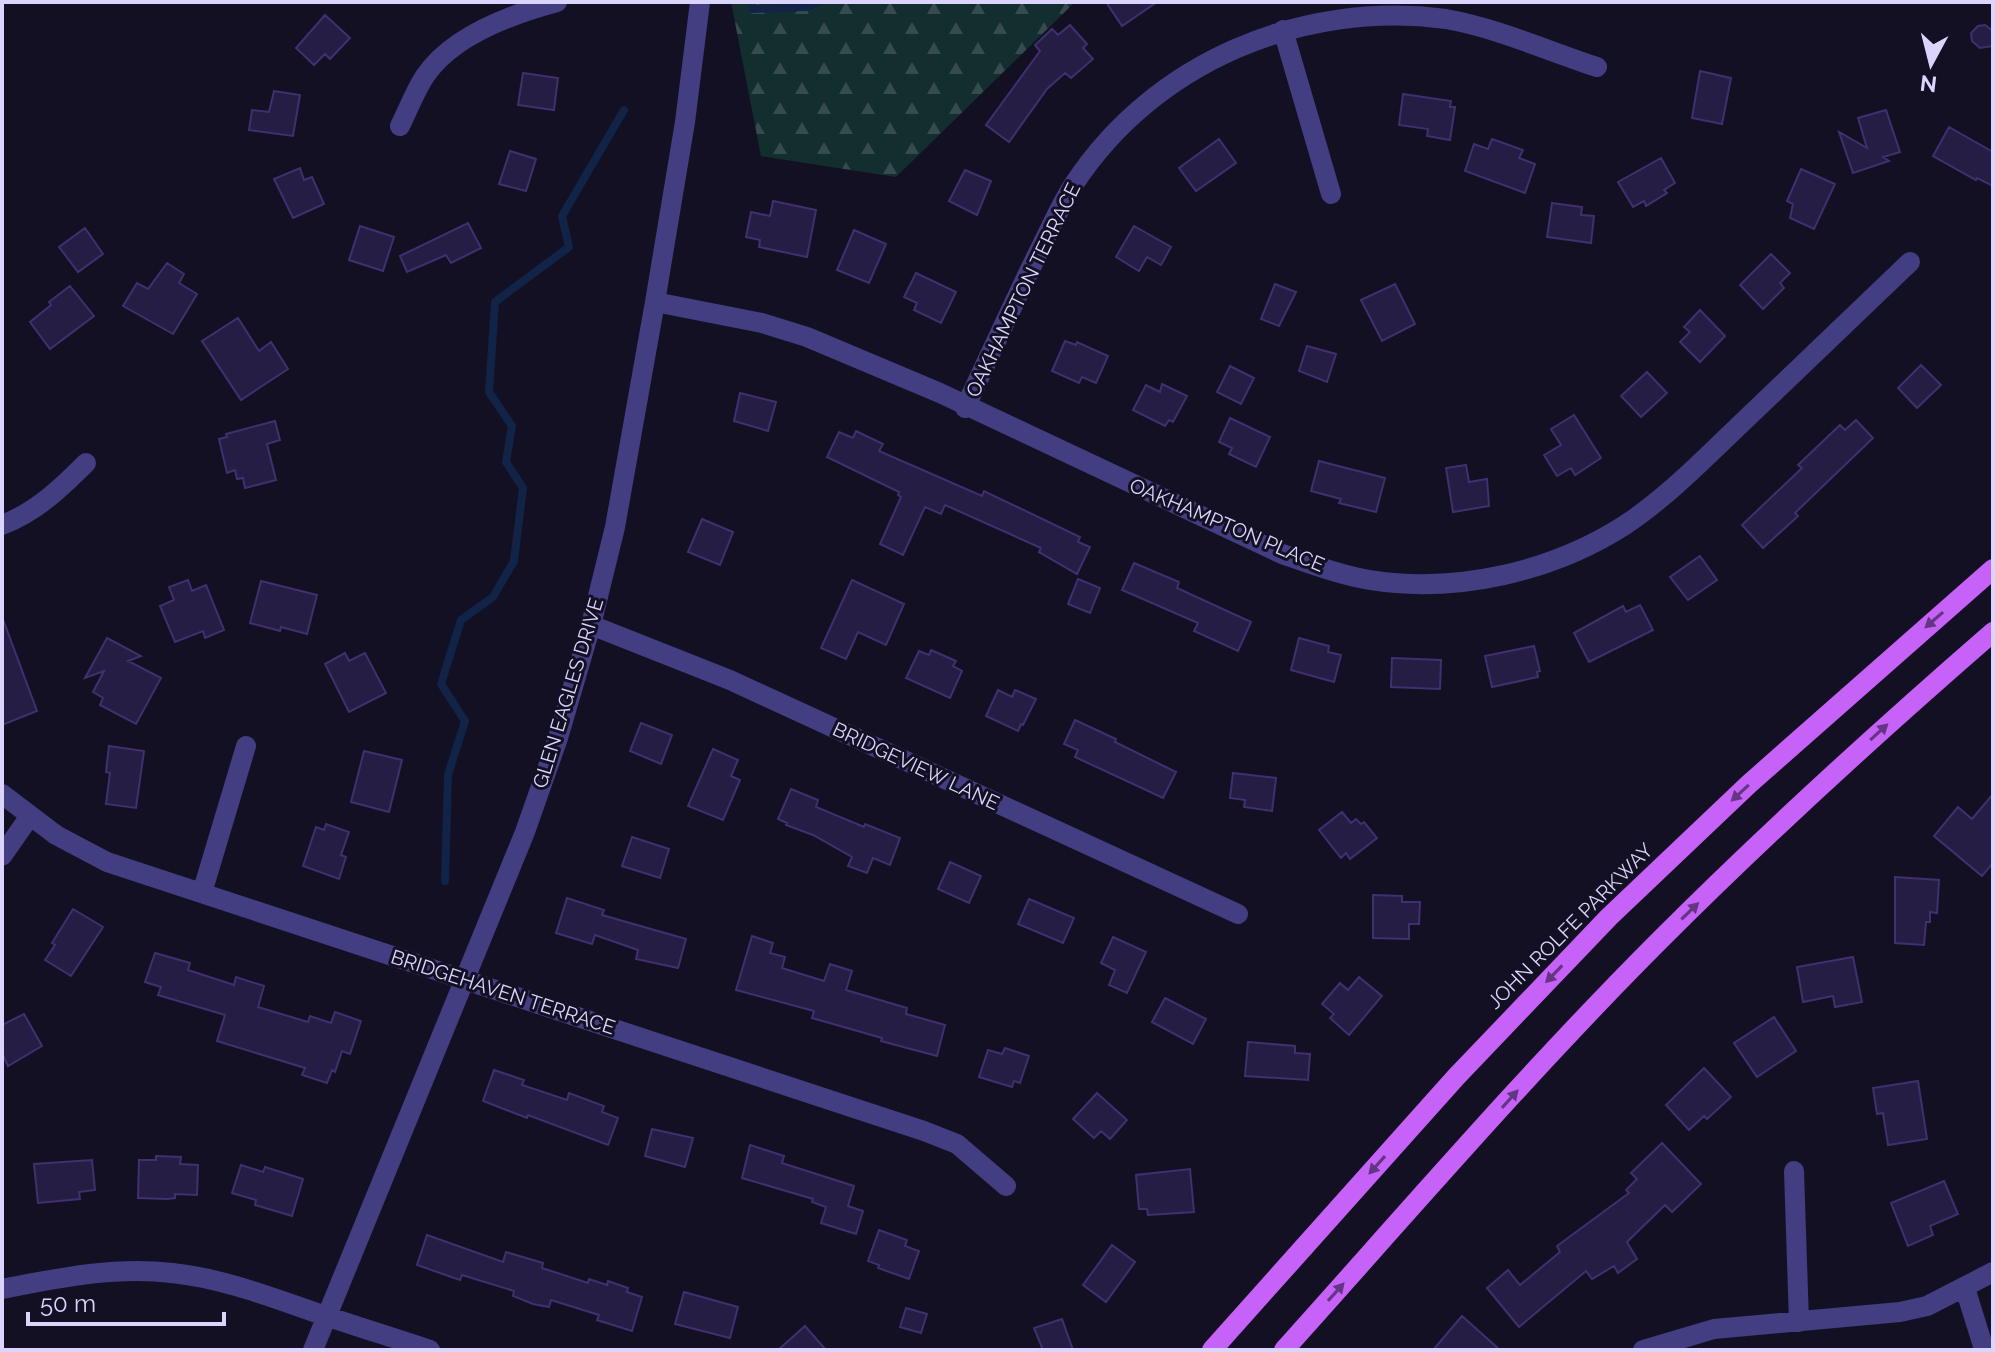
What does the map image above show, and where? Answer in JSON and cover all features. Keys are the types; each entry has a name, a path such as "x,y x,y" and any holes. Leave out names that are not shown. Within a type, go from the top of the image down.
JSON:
{"main road":[{"name":"JOHN ROLFE PARKWAY","path":"1212,1350 1456,1077 1609,917 1749,784 1993,569"},
{"path":"1284,1350 1556,1048 1660,940 1886,725 1993,632"}],"street":[{"path":"400,126 425,76 442,57 463,41 489,28 537,7 557,2"},
{"name":"GLEN EAGLES DRIVE","path":"313,1350 525,832 558,738 591,625 615,527 655,302 685,122 700,2"},
{"name":"OAKHAMPTON TERRACE","path":"965,408 1072,186 1097,151 1130,115 1182,74 1212,57 1283,30 1338,17 1377,13 1449,20 1597,67"},
{"path":"1283,30 1331,194"},
{"name":"OAKHAMPTON PLACE","path":"655,302 762,323 807,337 940,393 965,408 1282,554 1325,569 1403,584 1494,578 1573,553 1625,525 1670,490 1910,262"},
{"path":"2,525 21,518 44,502 86,463"},
{"name":"BRIDGEVIEW LANE","path":"591,625 730,680 1238,914"},
{"path":"202,893 246,746"},
{"name":"BRIDGEHAVEN TERRACE","path":"2,794 56,835 107,862 924,1131 957,1144 1006,1186"},
{"path":"2,856 30,816"},
{"path":"1794,1171 1799,1322"},
{"path":"2,1289 78,1275 130,1270 172,1273 214,1280 430,1350"},
{"path":"1643,1350 1714,1329 1900,1312 1927,1306 1993,1272"},
{"path":"1965,1288 1984,1349"}],"green space":[{"path":"731,2 1075,2 896,177 761,156"}],"building":[{"path":"1106,2 1157,2 1122,26"},
{"path":"325,15 350,38 330,59 325,54 314,65 296,48"},
{"path":"1070,25 1087,44 1083,48 1093,59 1071,78 1065,73 1047,89 1009,142 986,125 1040,51 1035,45 1052,29 1058,35"},
{"path":"1985,25 1993,31 1993,46 1980,48 1972,41 1971,33 1978,26"},
{"path":"1700,71 1731,78 1722,124 1692,118"},
{"path":"523,73 558,78 554,110 518,105"},
{"path":"274,91 300,95 293,136 249,130 252,110 269,112"},
{"path":"1403,94 1451,101 1450,107 1455,107 1450,140 1427,136 1428,129 1399,125"},
{"path":"1886,110 1900,152 1883,157 1889,161 1853,173 1839,132 1867,148 1858,118"},
{"path":"1949,127 1993,152 1993,186 1933,156"},
{"path":"1219,139 1236,163 1196,191 1179,168"},
{"path":"1492,139 1523,150 1519,158 1535,164 1525,193 1465,171 1474,144 1488,149"},
{"path":"510,151 536,159 526,191 499,184"},
{"path":"1661,158 1675,183 1664,190 1667,193 1646,206 1644,201 1633,207 1618,182"},
{"path":"300,168 304,180 312,177 324,204 293,218 274,179"},
{"path":"1801,169 1835,184 1814,229 1790,218 1793,204 1787,201"},
{"path":"965,170 991,181 977,215 949,201"},
{"path":"773,201 816,210 807,257 759,247 760,240 746,237 751,212 770,216"},
{"path":"1552,203 1582,207 1581,215 1594,216 1591,243 1547,237"},
{"path":"468,223 481,248 451,263 446,255 407,272 400,256"},
{"path":"360,226 394,237 383,271 349,260"},
{"path":"1134,226 1171,247 1161,265 1147,257 1139,271 1116,257"},
{"path":"85,228 103,254 78,272 59,247"},
{"path":"854,230 886,244 869,283 837,270"},
{"path":"1771,254 1790,273 1780,283 1784,288 1763,309 1740,285"},
{"path":"167,263 184,274 179,283 197,294 173,334 123,306 137,283 148,289"},
{"path":"916,273 956,292 941,323 914,310 917,303 904,297"},
{"path":"1275,284 1296,292 1279,326 1261,319"},
{"path":"1395,284 1415,324 1382,341 1361,300"},
{"path":"70,286 94,316 50,349 30,322"},
{"path":"1700,310 1725,336 1700,362 1680,342 1690,332 1684,327"},
{"path":"238,318 259,351 271,342 288,369 241,400 202,341"},
{"path":"1065,341 1076,345 1077,342 1108,356 1096,383 1082,377 1079,383 1052,371"},
{"path":"1307,346 1336,354 1327,382 1299,371"},
{"path":"1921,365 1941,385 1917,408 1898,388"},
{"path":"1230,366 1254,378 1241,404 1217,392"},
{"path":"1647,372 1667,393 1641,417 1621,396"},
{"path":"1162,384 1187,396 1173,422 1169,420 1165,426 1133,410 1146,385 1160,392"},
{"path":"740,393 776,402 768,431 734,421"},
{"path":"1574,415 1601,458 1575,475 1571,468 1557,476 1544,455 1561,445 1551,429"},
{"path":"1230,418 1270,437 1256,467 1229,454 1232,448 1219,442"},
{"path":"1856,420 1873,438 1763,548 1742,525 1802,468 1798,465 1840,425 1845,430"},
{"path":"275,421 280,440 267,444 276,480 245,488 243,478 237,479 235,470 227,473 219,439 227,437 226,434"},
{"path":"856,431 883,444 879,451 982,496 984,491 1080,537 1078,542 1090,547 1077,574 1039,552 1041,548 945,505 941,514 925,507 903,555 880,544 901,497 899,492 827,457 839,432 853,438"},
{"path":"1319,461 1385,478 1376,512 1339,503 1341,499 1311,491"},
{"path":"1466,465 1469,482 1487,479 1489,506 1453,512 1446,468"},
{"path":"702,519 733,532 720,565 688,552"},
{"path":"1700,556 1717,580 1688,600 1670,577"},
{"path":"1134,563 1179,582 1177,588 1251,622 1238,651 1194,631 1198,623 1122,590"},
{"path":"1078,579 1100,588 1090,613 1068,604"},
{"path":"188,580 192,591 206,585 224,630 205,638 203,631 175,642 160,606 174,600 169,587"},
{"path":"852,580 904,604 886,645 858,632 846,659 821,648"},
{"path":"261,581 317,595 307,634 250,623"},
{"path":"1640,605 1653,630 1589,662 1574,633 1623,606 1626,612"},
{"path":"2,623 37,711 2,725"},
{"path":"107,638 141,656 128,661 161,678 136,724 100,705 103,698 93,692 104,671 85,678"},
{"path":"1299,638 1329,646 1328,652 1341,655 1334,682 1291,670"},
{"path":"1534,646 1540,671 1537,672 1538,677 1492,687 1485,656"},
{"path":"931,650 956,661 953,666 962,671 950,698 906,678 919,651 929,655"},
{"path":"345,653 349,661 365,653 386,693 349,712 325,664"},
{"path":"1392,658 1441,660 1440,689 1391,687"},
{"path":"998,690 1012,697 1015,690 1036,699 1018,731 986,716"},
{"path":"1075,720 1176,772 1163,798 1075,757 1078,750 1064,744"},
{"path":"641,723 672,735 661,764 630,751"},
{"path":"109,746 144,751 136,808 106,804"},
{"path":"713,749 738,760 731,776 740,780 723,820 688,806"},
{"path":"364,751 402,760 389,812 351,802"},
{"path":"1233,773 1276,778 1272,811 1244,807 1245,800 1230,798"},
{"path":"791,789 818,800 816,807 900,838 890,865 873,858 867,873 848,866 852,857 778,819"},
{"path":"1993,794 1993,863 1982,876 1934,836 1958,807 1972,819"},
{"path":"1342,812 1351,823 1356,819 1361,824 1364,822 1377,838 1350,859 1346,853 1341,858 1319,830"},
{"path":"326,824 349,832 341,855 346,857 339,879 303,866 316,827 324,830"},
{"path":"632,837 669,849 660,878 622,866"},
{"path":"950,862 981,876 969,903 938,889"},
{"path":"1895,877 1939,880 1937,913 1930,912 1924,945 1895,943"},
{"path":"1373,895 1402,896 1402,902 1420,902 1419,924 1409,924 1409,939 1373,938"},
{"path":"567,898 604,910 602,915 686,939 678,968 636,959 638,950 595,935 592,944 556,933"},
{"path":"1029,899 1074,918 1063,943 1018,924"},
{"path":"73,909 103,927 71,976 45,960"},
{"path":"752,936 773,943 770,953 785,957 782,968 824,981 830,964 852,971 846,990 907,1008 906,1014 945,1025 937,1056 812,1018 814,1011 736,990"},
{"path":"1113,937 1146,952 1127,993 1109,985 1115,970 1101,963"},
{"path":"155,953 190,963 188,970 234,985 236,977 264,986 258,1007 308,1022 310,1016 331,1023 335,1012 361,1021 350,1054 342,1051 335,1072 332,1070 327,1083 302,1075 305,1068 217,1041 225,1015 158,995 161,987 145,982"},
{"path":"1853,957 1862,1002 1835,1007 1833,996 1803,1002 1797,967"},
{"path":"1359,977 1382,996 1349,1035 1330,1018 1334,1014 1322,1004 1340,983 1348,990"},
{"path":"1165,998 1206,1019 1193,1044 1152,1022"},
{"path":"24,1014 42,1046 8,1066 2,1053 2,1025"},
{"path":"1774,1017 1796,1051 1757,1077 1734,1043"},
{"path":"1248,1042 1295,1046 1295,1053 1310,1054 1308,1080 1245,1076"},
{"path":"1005,1048 1029,1056 1020,1083 1014,1081 1012,1087 979,1077 988,1050 1002,1054"},
{"path":"1704,1068 1731,1097 1707,1119 1704,1116 1689,1130 1666,1105"},
{"path":"494,1070 524,1080 522,1085 567,1100 569,1093 604,1106 602,1112 618,1118 608,1145 483,1101"},
{"path":"1918,1081 1927,1139 1888,1145 1883,1113 1877,1114 1873,1088"},
{"path":"1097,1093 1127,1120 1110,1139 1101,1131 1094,1138 1073,1119"},
{"path":"652,1129 693,1138 685,1167 645,1156"},
{"path":"1662,1143 1701,1184 1672,1212 1665,1205 1627,1242 1637,1259 1618,1273 1614,1266 1592,1279 1586,1271 1519,1327 1487,1288 1508,1270 1520,1285 1560,1252 1557,1246 1629,1193 1626,1190 1637,1179 1631,1173"},
{"path":"750,1145 784,1156 782,1163 854,1186 848,1206 863,1211 856,1234 821,1223 826,1207 812,1202 813,1199 742,1178"},
{"path":"156,1156 181,1157 180,1164 198,1165 197,1195 175,1194 175,1198 167,1199 138,1198 139,1160 156,1160"},
{"path":"92,1160 95,1190 79,1192 80,1199 38,1203 34,1164"},
{"path":"241,1165 263,1172 265,1167 303,1179 292,1216 255,1205 256,1200 232,1193"},
{"path":"1190,1169 1194,1212 1148,1215 1147,1209 1139,1209 1136,1175"},
{"path":"1944,1181 1958,1214 1930,1226 1933,1235 1908,1246 1891,1203"},
{"path":"879,1230 907,1240 905,1246 919,1251 909,1279 868,1261"},
{"path":"427,1235 503,1262 506,1252 543,1263 542,1268 588,1283 589,1279 607,1285 608,1281 628,1288 627,1292 642,1297 632,1331 597,1320 599,1315 551,1300 549,1307 533,1304 513,1296 514,1291 462,1275 460,1280 417,1265"},
{"path":"1112,1245 1135,1262 1106,1302 1083,1285"},
{"path":"684,1292 738,1307 730,1338 675,1324"},
{"path":"906,1308 927,1314 921,1333 900,1327"},
{"path":"1462,1316 1500,1350 1433,1350"},
{"path":"1062,1319 1073,1350 1043,1350 1034,1328"},
{"path":"805,1326 826,1350 778,1350"}],"waterway":[{"path":"753,9 805,7 818,2"},
{"path":"445,881 448,775 465,721 441,684 461,620 493,597 514,561 523,488 506,462 512,426 489,392 495,302 569,247 562,216 624,110"}]}
